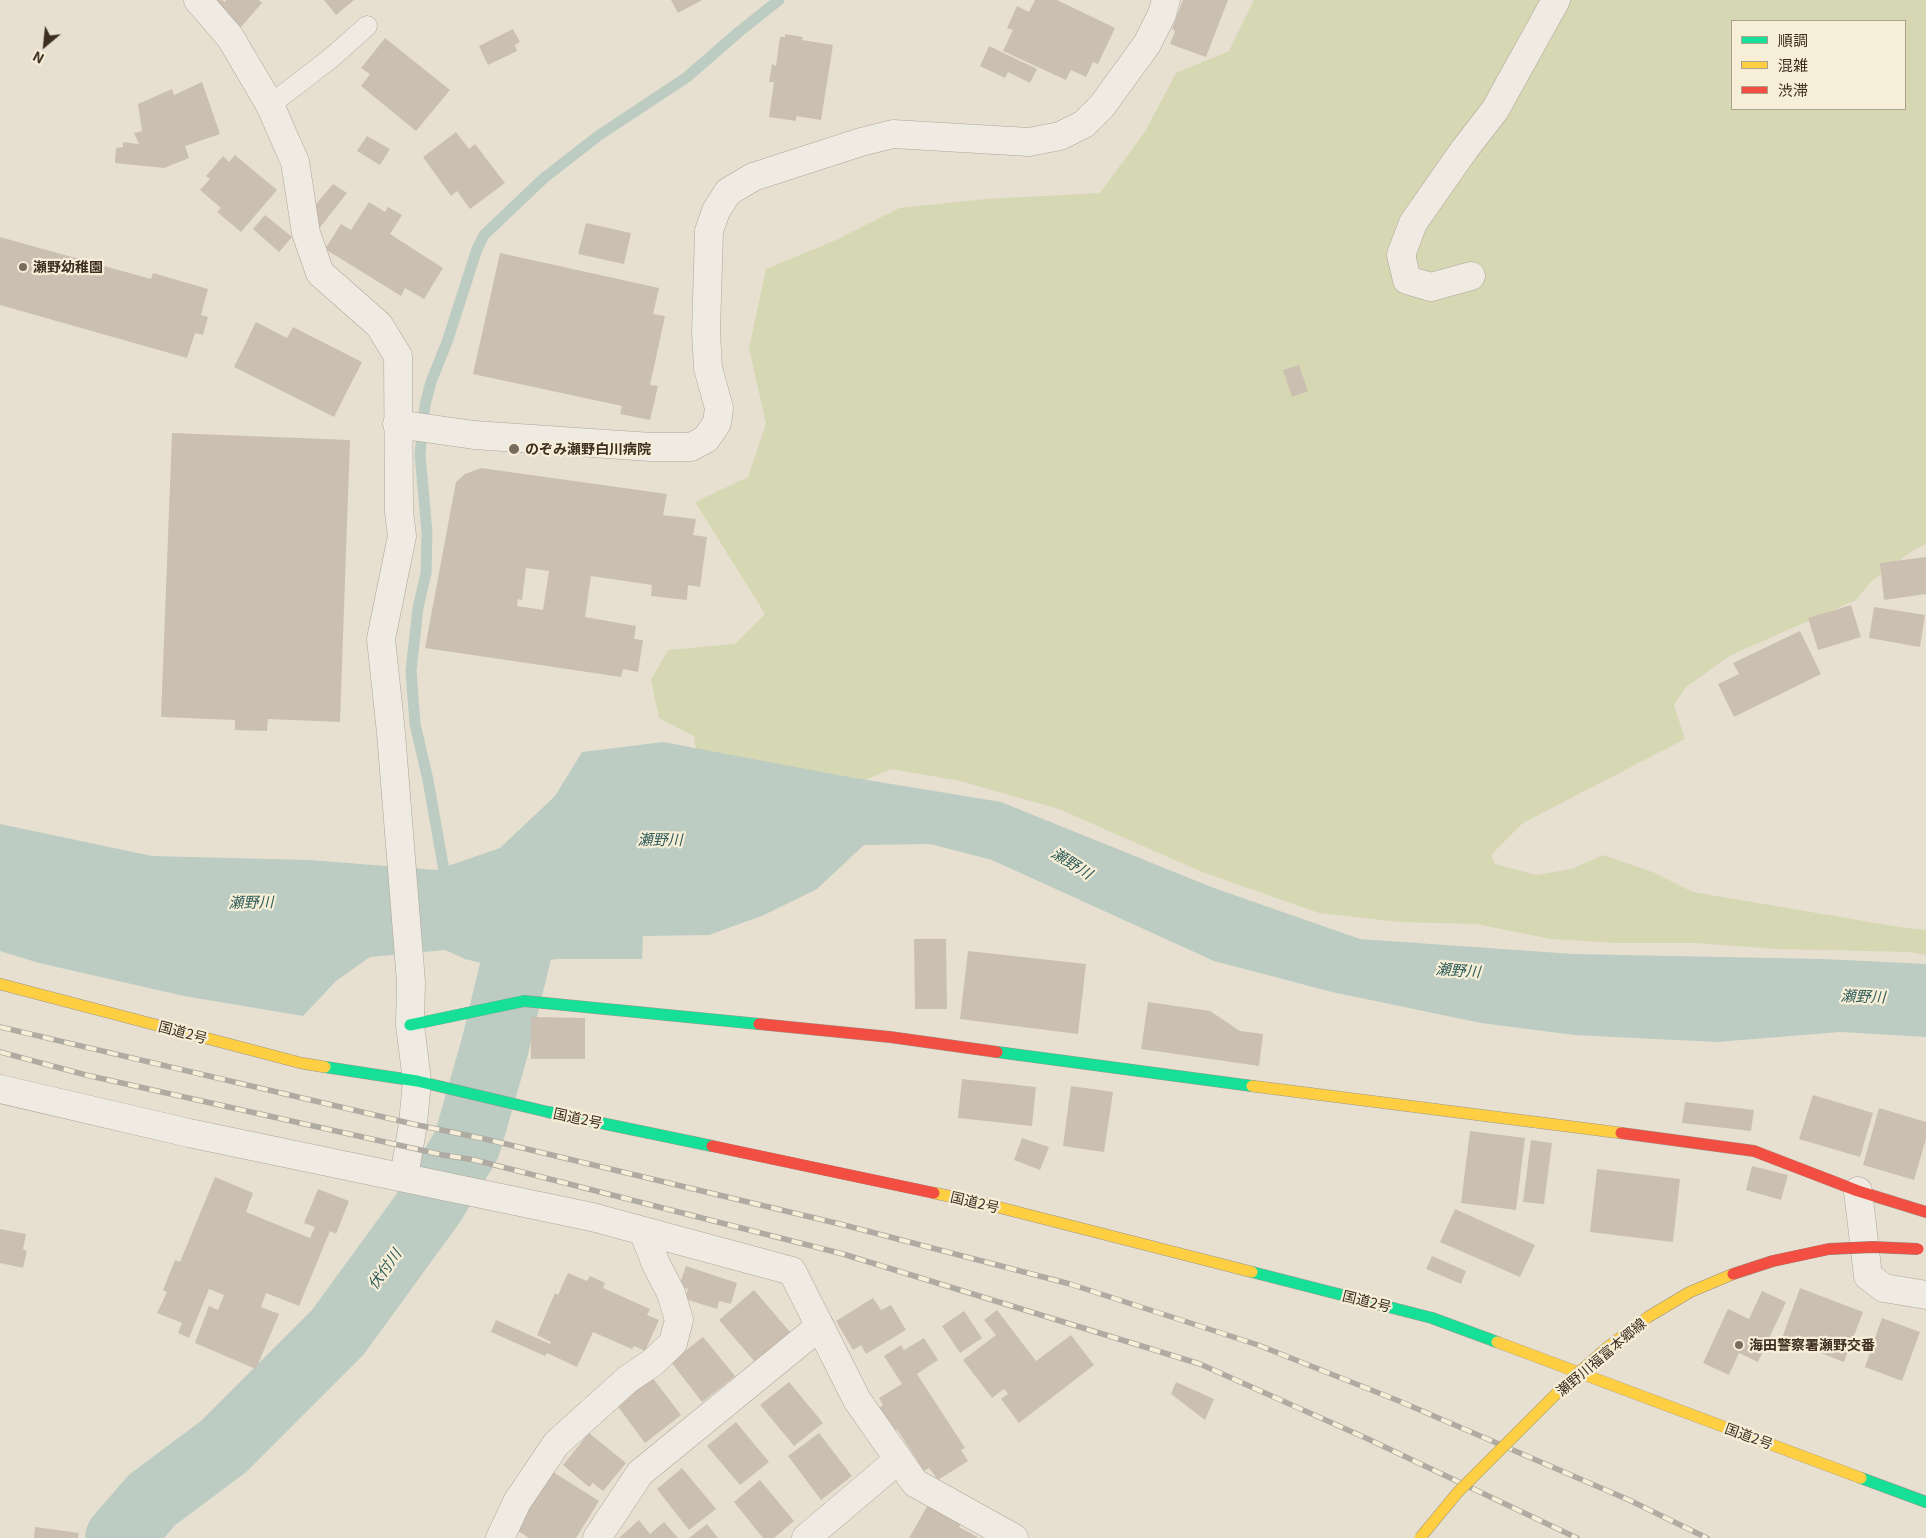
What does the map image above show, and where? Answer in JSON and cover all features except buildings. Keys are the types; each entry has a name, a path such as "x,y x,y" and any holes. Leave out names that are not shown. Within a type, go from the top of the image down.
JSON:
{"main road":[{"name":"国道2号","path":"0,984 301,1062 416,1082 548,1112 978,1202 1432,1318 1926,1502"},
{"path":"410,1026 524,1001 890,1037 1307,1094 1602,1130 1745,1150 1858,1191 1926,1212"},
{"name":"瀬野川福富本郷線","path":"1420,1538 1458,1492 1567,1383 1608,1347 1648,1317 1690,1292 1732,1274 1773,1261 1829,1250 1872,1247 1918,1249"}],"street":[{"path":"198,0 230,37 270,105 295,162 306,233 320,273 379,326 398,356 397,424 399,512 402,536 381,639 391,733 394,790 411,982 410,1026 416,1082 413,1124 413,1179"},
{"path":"397,424 474,435 651,447 691,447 706,439 717,423 719,408 708,368 706,332 709,230 716,211 728,192 754,177 861,142 893,134 1029,142 1060,136 1084,124 1102,106 1147,44 1162,14 1166,0"},
{"path":"1471,276 1431,287 1407,280 1401,255 1414,224 1464,150 1495,110 1556,0"},
{"path":"0,1089 189,1133 592,1217 792,1271 857,1400 915,1483 1014,1538"},
{"path":"1858,1191 1868,1276 1884,1288 1926,1295"},
{"path":"500,1538 517,1502 556,1444 628,1379 652,1363 673,1343 679,1320 671,1294 656,1264 643,1231"},
{"path":"597,1538 640,1473 820,1326"},
{"path":"806,1538 898,1460"}],"lane":[{"path":"270,105 331,58 368,26"}],"green space":[{"path":"1254,0 1926,0 1926,544 1912,551 1871,582 1856,600 1729,656 1685,688 1674,705 1685,739 1523,823 1491,855 1495,864 1536,875 1572,869 1603,855 1655,873 1693,892 1926,930 1926,955 1910,952 1776,949 1695,943 1616,943 1551,939 1476,924 1400,922 1319,913 1202,872 1059,809 960,781 891,769 822,798 700,783 694,736 659,718 651,680 668,650 735,644 765,614 695,502 748,477 766,424 749,348 766,269 836,240 899,208 986,199 1100,193 1146,130 1176,73 1229,51"}],"water":[{"name":"瀬野川","path":"663,742 843,776 1001,802 1214,888 1360,939 1574,954 1823,959 1926,964 1926,1037 1840,1032 1717,1042 1574,1035 1481,1023 1332,992 1214,961 992,860 930,844 864,845 817,889 764,915 709,935 643,936 642,959 556,959 506,969 465,959 445,950 370,957 336,981 303,1016 184,996 39,963 0,951 0,824 152,856 310,860 436,870 500,848 555,796 582,752"}],"waterway":[{"path":"446,882 428,780 415,724 411,671 418,608 426,573 427,533 420,454 425,405 431,382 447,342 477,249 484,235 544,178 598,136 687,77 779,0"},
{"name":"伏付川","path":"119,1538 152,1500 223,1447 338,1332 432,1203 467,1144 494,1050 525,922"}],"railway":[{"path":"0,1027 413,1124 485,1139 844,1225 1070,1284 1258,1345 1399,1401 1629,1500 1707,1538"},
{"path":"0,1052 86,1075 443,1155 475,1160 843,1254 1200,1364 1368,1439 1577,1538"}],"traffic: fast":[{"path":"410,1025 524,1001 759,1024"},
{"path":"997,1052 1252,1086"},
{"path":"325,1067 417,1081 548,1112 712,1146"},
{"path":"1252,1272 1432,1318 1497,1342"},
{"path":"1861,1478 1926,1502"}],"traffic: slow":[{"path":"0,984 301,1063 325,1067"},
{"path":"1252,1086 1621,1133"},
{"path":"934,1193 978,1202 1252,1272"},
{"path":"1420,1538 1458,1492 1567,1383 1608,1347 1648,1317 1690,1292 1733,1274"},
{"path":"1497,1342 1861,1478"}],"traffic: jam":[{"path":"759,1024 890,1037 997,1052"},
{"path":"1621,1133 1754,1151 1858,1191 1926,1212"},
{"path":"712,1146 934,1193"},
{"path":"1733,1274 1773,1261 1829,1249 1873,1247 1918,1249"}],"place":[{"name":"瀬野幼稚園","path":"23,267"},
{"name":"のぞみ瀬野白川病院","path":"514,449"},
{"name":"海田警察署瀬野交番","path":"1739,1345"}]}
